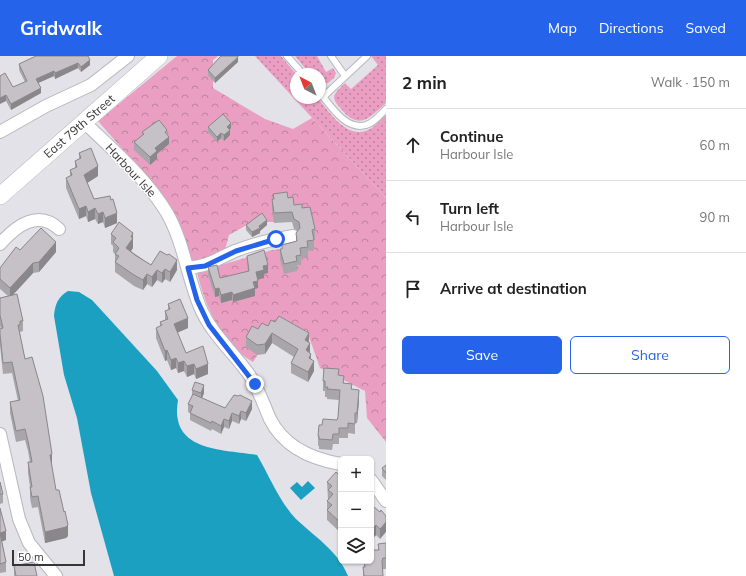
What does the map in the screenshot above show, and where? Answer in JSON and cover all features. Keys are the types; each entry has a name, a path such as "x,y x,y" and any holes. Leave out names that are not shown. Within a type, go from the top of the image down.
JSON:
{"street":[{"path":"0,132 46,106 91,85 128,56"},
{"name":"East 79th Street","path":"0,196 159,56"},
{"name":"Harbour Isle","path":"84,122 155,195 174,226 197,300 207,321 222,343 250,376 270,419 280,434 293,446 304,453 320,460 338,463"},
{"path":"0,244 12,232 31,221 42,220 52,223 59,229"},
{"path":"188,268 205,266 236,251 293,236"},
{"path":"0,434 18,519 34,550 56,576"},
{"path":"374,484 386,501"}],"lane":[{"path":"287,56 298,68"},
{"path":"331,56 345,76"},
{"path":"326,92 367,56"},
{"path":"326,100 342,118 354,126 367,125 386,109"}],"green space":[{"path":"177,56 218,56 213,60 213,88 265,119 293,129 312,118 386,198 386,442 367,418 365,391 320,368 307,331 280,319 253,362 232,345 224,335 210,311 200,285 197,272 272,250 304,247 304,222 252,222 229,235 225,250 205,259 189,261 182,233 160,192 98,121"},
{"path":"255,56 281,56 291,68 290,94"},
{"path":"295,56 317,56 324,68 305,68"},
{"path":"371,56 386,56 386,103 365,120 354,120 348,116 335,102 334,96 345,83 351,89 378,65"},
{"path":"333,68 336,73 334,78 326,83 326,72"},
{"path":"299,104 323,104 341,124 356,132 364,132 372,128 386,115 386,198"}],"water":[{"path":"68,291 79,292 92,300 157,371 178,400 177,417 182,430 190,439 201,445 214,449 257,455 290,512 332,552 338,559 338,564 342,564 344,567 348,576 114,576 91,493 77,418 64,375 54,316 55,308 62,296"},
{"path":"308,481 315,488 301,500 290,488 297,482 302,487"}],"building":[{"path":"36,56 88,56 90,60 81,67 78,63 36,79 41,88 11,104 6,95 0,98 0,76 5,73 13,87 27,81 19,64"},
{"path":"221,56 238,57 215,78 208,70"},
{"path":"223,114 231,123 227,127 230,130 224,135 221,133 217,137 208,127"},
{"path":"159,120 167,130 165,132 169,137 155,148 157,151 150,157 134,142 144,134 142,132"},
{"path":"91,148 98,166 84,175 94,199 110,196 111,200 113,199 117,213 105,218 103,212 98,214 95,208 88,212 86,206 79,209 66,178 72,175 70,170 77,167 75,161 81,158 79,153"},
{"path":"287,192 288,198 293,197 294,205 302,204 302,208 310,207 315,229 312,230 314,240 307,241 308,247 300,248 301,255 296,256 297,261 284,264 280,249 282,249 282,245 297,241 296,233 300,228 299,222 294,219 292,212 274,213 272,199 274,199 273,194"},
{"path":"262,213 267,220 259,226 260,228 252,232 246,225"},
{"path":"119,222 133,233 131,237 133,238 126,248 151,265 160,251 167,255 169,254 177,260 170,272 165,269 162,273 157,270 152,277 147,274 143,280 115,262 119,256 115,254 119,248 113,242 116,238 111,234"},
{"path":"41,228 56,242 39,262 33,263 10,288 0,279 0,268 16,247 20,250"},
{"path":"264,250 268,265 263,266 264,270 256,272 258,281 253,282 255,288 233,295 232,292 221,295 219,288 215,289 208,267 217,265 220,278 249,271 247,256"},
{"path":"17,294 23,321 20,321 20,325 18,325 25,359 32,357 43,396 56,490 59,490 68,525 66,527 45,532 38,496 32,497 30,487 32,487 28,462 32,462 25,429 16,431 10,402 20,400 12,362 3,363 0,334 0,329 3,328 0,315 0,298"},
{"path":"180,299 188,318 174,324 186,353 203,346 208,364 196,369 194,364 187,366 184,361 178,363 176,358 171,360 167,350 165,351 156,328 162,325 160,322 168,319 165,311 170,309 168,304"},
{"path":"279,316 309,333 305,340 310,343 306,350 311,354 309,358 314,361 308,372 291,363 298,349 272,333 265,344 257,345 246,337 252,326 258,329 262,323 268,326 271,320 275,322"},
{"path":"324,368 339,369 338,375 344,376 343,383 352,384 351,389 359,390 357,413 355,413 355,424 348,423 348,428 339,428 339,434 333,434 332,440 319,439 319,425 322,425 323,419 337,420 340,390 327,389 328,387 325,387 325,381 323,381"},
{"path":"195,382 204,385 201,393 192,390"},
{"path":"193,394 225,408 234,395 240,395 252,401 246,413 241,411 239,416 232,413 229,421 224,419 221,426 190,413 193,406 188,404"},
{"path":"386,465 386,473 382,468"},
{"path":"336,472 338,474 338,520 327,510 332,505 327,501 333,494 328,490 332,486 327,482"},
{"path":"0,482 3,494 0,494"},
{"path":"374,507 380,512 381,510 386,516 386,522 380,529 376,525 374,527"},
{"path":"0,508 6,531 0,533"},
{"path":"0,533 6,562 0,564"},
{"path":"386,543 386,558 383,558 382,561 383,576 364,576 363,567 365,567 364,564 374,564 374,550 379,550 378,544"},
{"path":"34,562 37,576 16,576 14,566"}],"route":[{"path":"255,384 209,325 197,300 188,268 205,266 236,251 276,239"}]}
